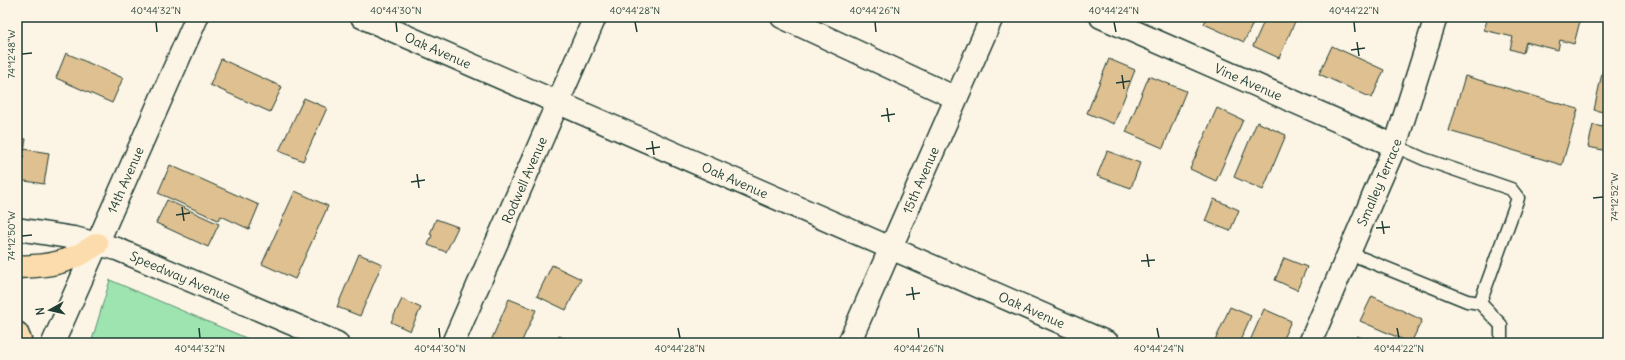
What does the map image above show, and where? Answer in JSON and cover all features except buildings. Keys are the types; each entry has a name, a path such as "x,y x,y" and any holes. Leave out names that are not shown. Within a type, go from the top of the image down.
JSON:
{"highway":[{"path":"17,267 47,266 61,263 84,253 98,244"},
{"path":"17,333 21,343"}],"street":[{"name":"14th Avenue","path":"54,343 197,17"},
{"name":"Oak Avenue","path":"362,17 1108,343"},
{"name":"Rodwell Avenue","path":"453,343 595,17"},
{"path":"782,17 956,98"},
{"name":"15th Avenue","path":"850,343 992,17"},
{"name":"Vine Avenue","path":"1101,17 1395,146"},
{"name":"Smalley Terrace","path":"1310,343 1395,146 1436,17"},
{"name":"Speedway Avenue","path":"17,229 98,244 136,257 337,343"}],"lane":[{"path":"1395,146 1424,159 1511,189 1518,198 1480,303"},
{"path":"1349,254 1467,301 1480,303 1501,325 1501,343"}],"green space":[{"path":"110,280 258,343 91,343"}]}
